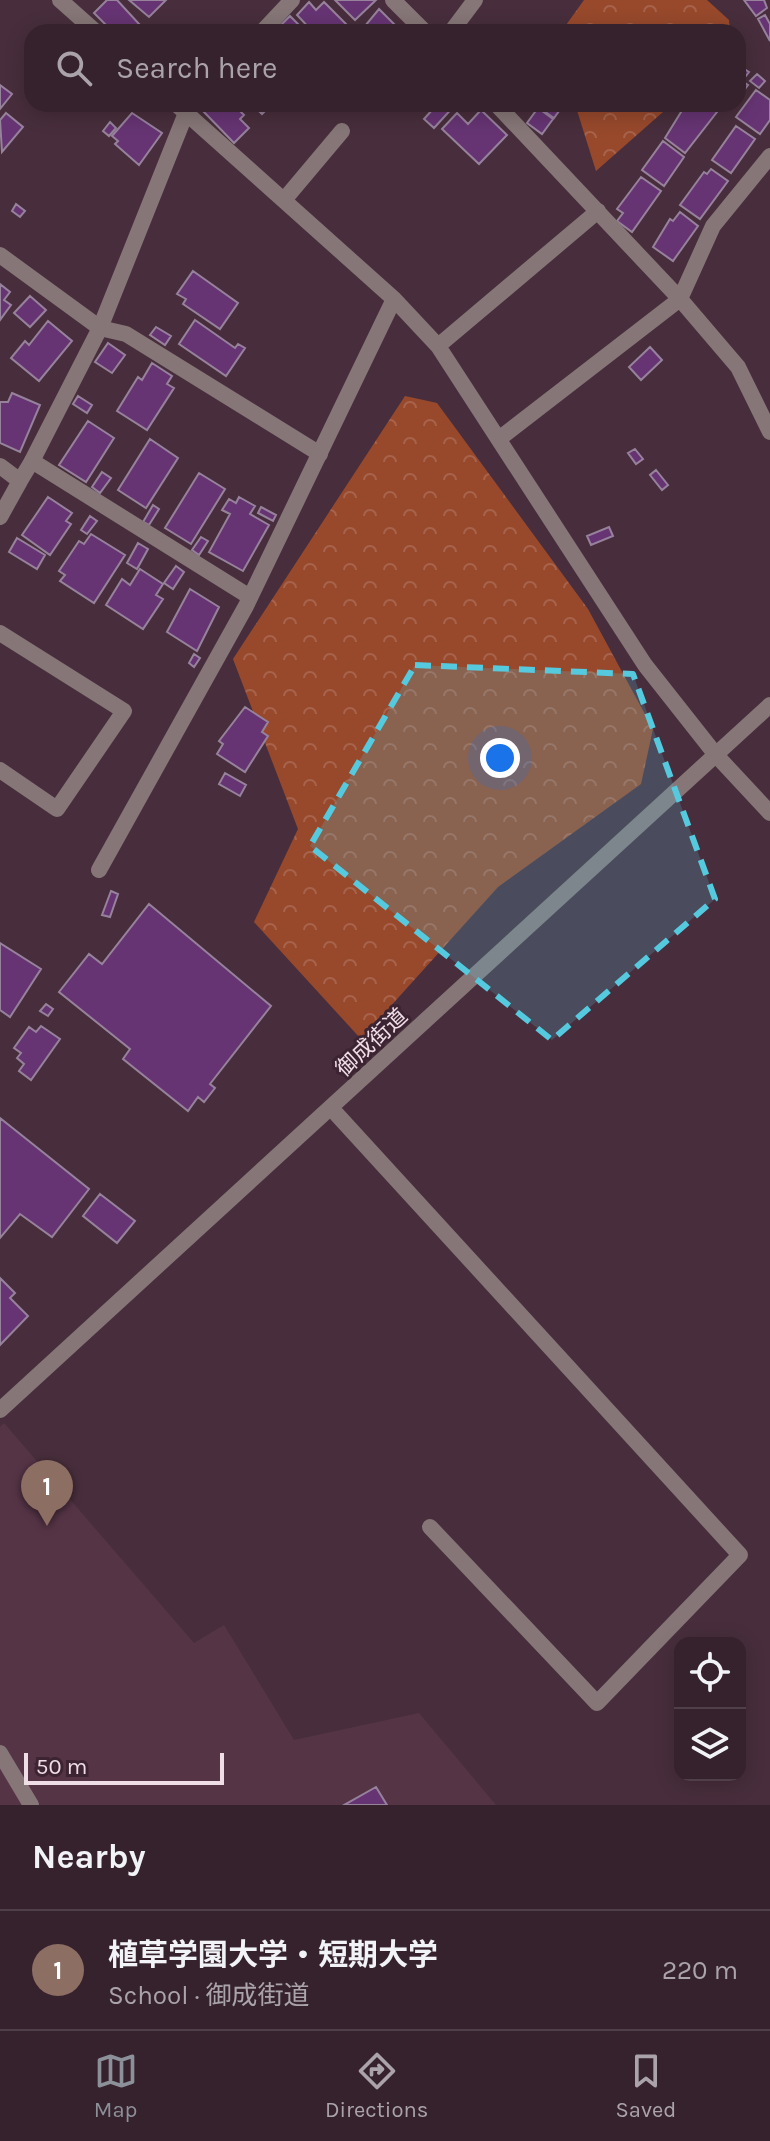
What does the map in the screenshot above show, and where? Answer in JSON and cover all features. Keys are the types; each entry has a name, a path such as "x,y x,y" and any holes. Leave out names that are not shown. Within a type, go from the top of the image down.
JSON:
{"street":[{"path":"60,0 87,24"},
{"path":"270,24 292,0"},
{"path":"393,0 417,24"},
{"path":"457,24 475,0"},
{"path":"0,517 100,328 183,112"},
{"path":"190,112 394,299 438,346 645,665 716,755 770,813"},
{"path":"504,112 680,299 738,367 770,432"},
{"path":"284,200 342,131"},
{"path":"500,438 680,299 713,226 770,156"},
{"path":"438,346 598,211"},
{"path":"0,255 100,328 126,334 320,454"},
{"path":"99,870 250,597 394,299"},
{"path":"32,461 250,597"},
{"path":"0,466 20,481"},
{"path":"0,633 124,711 57,809 0,770"},
{"name":"御成街道","path":"0,1410 770,705"},
{"path":"331,1108 740,1555 597,1703 430,1527"},
{"path":"0,1753 31,1805"}],"highlighted area":[{"path":"415,665 633,674 715,899 552,1040 310,846"}],"shaded area":[{"path":"4,1423 194,1643 224,1625 294,1740 419,1713 496,1805 0,1805 0,1427"}],"green space":[{"path":"584,0 707,0 729,20 729,24 567,24"},
{"path":"578,112 663,112 596,171"},
{"path":"405,396 437,403 588,609 653,729 641,784 498,887 361,1039 254,922 298,829 233,659"}],"building":[{"path":"107,0 117,0 139,24 105,24 94,13"},
{"path":"129,0 166,0 149,17"},
{"path":"335,0 376,0 355,20"},
{"path":"744,0 764,0 767,8 756,16"},
{"path":"309,2 316,10 324,2 346,24 305,24 297,15"},
{"path":"379,9 394,24 367,24"},
{"path":"765,15 770,24 770,41 758,19"},
{"path":"290,16 298,24 282,24"},
{"path":"757,74 765,81 759,88 750,81"},
{"path":"0,85 12,94 0,109"},
{"path":"756,90 770,100 770,120 760,134 736,117 740,112 746,112 746,104"},
{"path":"204,112 241,112 244,115 240,119 249,128 234,143"},
{"path":"430,112 449,112 434,128 424,119"},
{"path":"479,112 483,112 507,135 479,164 442,129 457,113 468,124"},
{"path":"535,112 543,112 553,119 542,134 527,123"},
{"path":"681,112 717,112 685,153 665,138"},
{"path":"6,113 23,127 2,152 0,120"},
{"path":"132,113 162,133 139,165 115,144 118,141 112,136"},
{"path":"110,122 116,128 109,136 103,131"},
{"path":"736,126 755,139 731,173 712,160"},
{"path":"663,141 684,157 664,186 642,170"},
{"path":"711,169 728,181 700,219 680,205 704,172 707,174"},
{"path":"641,177 661,191 632,232 617,221 623,213 617,209"},
{"path":"16,204 25,211 20,217 12,211"},
{"path":"680,212 698,226 673,261 653,247 670,219 673,221"},
{"path":"193,271 238,303 220,329 183,304 186,299 177,294"},
{"path":"0,284 10,292 4,300 11,305 0,320"},
{"path":"30,296 46,310 30,327 14,313"},
{"path":"195,320 235,348 238,344 245,348 226,376 179,344"},
{"path":"48,321 72,341 39,381 11,358 25,341 29,345"},
{"path":"156,327 171,336 165,345 150,335"},
{"path":"108,343 125,355 112,373 95,362"},
{"path":"650,347 662,360 641,380 629,367"},
{"path":"152,363 172,376 167,384 174,388 147,430 117,411 138,377 142,380"},
{"path":"12,393 40,405 20,452 0,443 0,402 8,402"},
{"path":"78,396 92,405 87,413 73,404"},
{"path":"88,421 114,438 86,482 59,465"},
{"path":"150,439 178,458 146,508 118,490"},
{"path":"635,449 643,459 636,464 628,453"},
{"path":"656,470 668,485 662,490 650,475"},
{"path":"102,472 111,478 100,493 92,487"},
{"path":"199,473 225,489 191,544 165,528"},
{"path":"48,497 72,513 66,521 71,524 50,555 22,535"},
{"path":"239,497 255,506 250,514 269,525 243,571 209,552 230,514 222,510 229,499 236,503"},
{"path":"153,505 159,509 149,525 143,522"},
{"path":"261,507 276,515 273,521 258,513"},
{"path":"90,516 97,521 87,534 81,530"},
{"path":"609,527 613,536 591,545 587,536"},
{"path":"91,534 125,555 94,603 60,581 65,575 59,571 79,541 84,544"},
{"path":"201,537 208,541 199,555 192,550"},
{"path":"17,538 45,555 37,569 9,552"},
{"path":"138,543 148,549 137,569 127,563"},
{"path":"176,566 184,572 173,589 164,583"},
{"path":"140,569 163,584 156,595 163,599 143,629 106,605 122,579 130,585"},
{"path":"190,589 219,607 197,651 167,632"},
{"path":"194,654 200,658 194,667 189,663"},
{"path":"245,707 268,722 262,732 268,736 245,772 217,754 223,744 219,741"},
{"path":"225,773 246,785 240,796 219,784"},
{"path":"111,891 118,894 110,917 102,915"},
{"path":"149,904 271,1006 210,1084 215,1088 204,1102 198,1097 188,1111 123,1059 130,1049 59,992 89,954 102,964"},
{"path":"0,943 41,969 10,1017 0,1010"},
{"path":"46,1004 53,1009 48,1016 40,1011"},
{"path":"41,1026 60,1039 31,1080 19,1071 24,1064 17,1058 21,1053 14,1048 29,1027 36,1032"},
{"path":"0,1118 89,1189 52,1237 20,1214 0,1238"},
{"path":"100,1194 135,1221 117,1243 83,1216"},
{"path":"0,1278 15,1293 10,1298 28,1316 0,1345"},
{"path":"376,1787 387,1805 344,1805"}],"place":[{"name":"植草学園大学・短期大学","path":"47,1526"}]}
